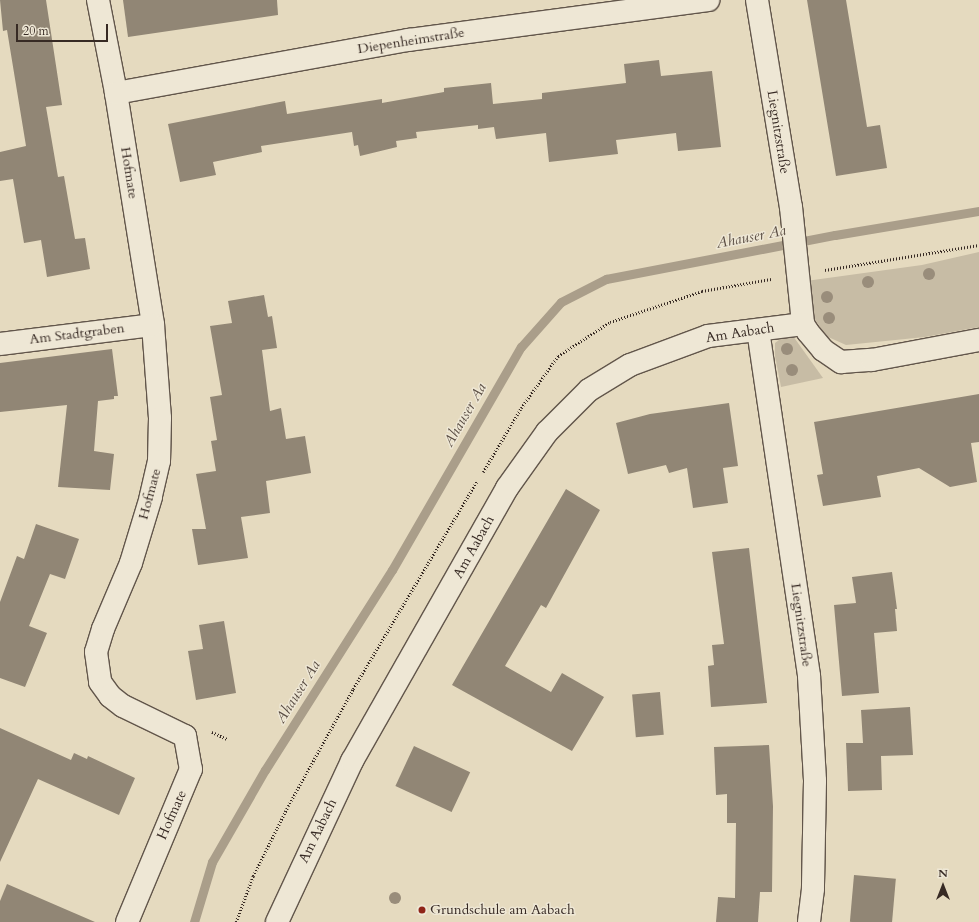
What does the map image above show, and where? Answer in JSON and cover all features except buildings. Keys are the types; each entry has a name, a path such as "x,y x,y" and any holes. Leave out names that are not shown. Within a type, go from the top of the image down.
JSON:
{"street":[{"name":"Hofmate","path":"98,0 116,93 153,325 160,418 159,461 131,563 103,628 96,652 100,682 110,696 123,706 186,736 191,769 127,922"},
{"name":"Diepenheimstraße","path":"116,93 409,40 708,0"},
{"name":"Liegnitzstraße","path":"757,0 791,208 797,269"},
{"path":"797,269 803,324 823,350 841,362 872,360 979,340"},
{"name":"Am Aabach","path":"277,922 352,761 507,488 547,432 589,390 630,365 708,336 803,324"},
{"name":"Am Stadtgraben","path":"0,344 153,325"},
{"name":"Liegnitzstraße","path":"758,330 809,676 815,781 813,889 809,922"}],"path":[{"path":"236,922 253,876 353,689 521,408 558,356 610,322 702,291 797,269 979,245"}],"shaded area":[{"path":"979,252 979,327 925,337 846,345 826,336 814,318 806,281 922,265"},
{"path":"793,336 823,378 781,387 775,356 775,343 783,337"}],"waterway":[{"name":"Ahauser Aa","path":"194,922 212,862 265,770 392,570 521,347 561,302 606,279 835,235 979,211"}],"place":[{"name":"Grundschule am Aabach","path":"422,910"}]}
